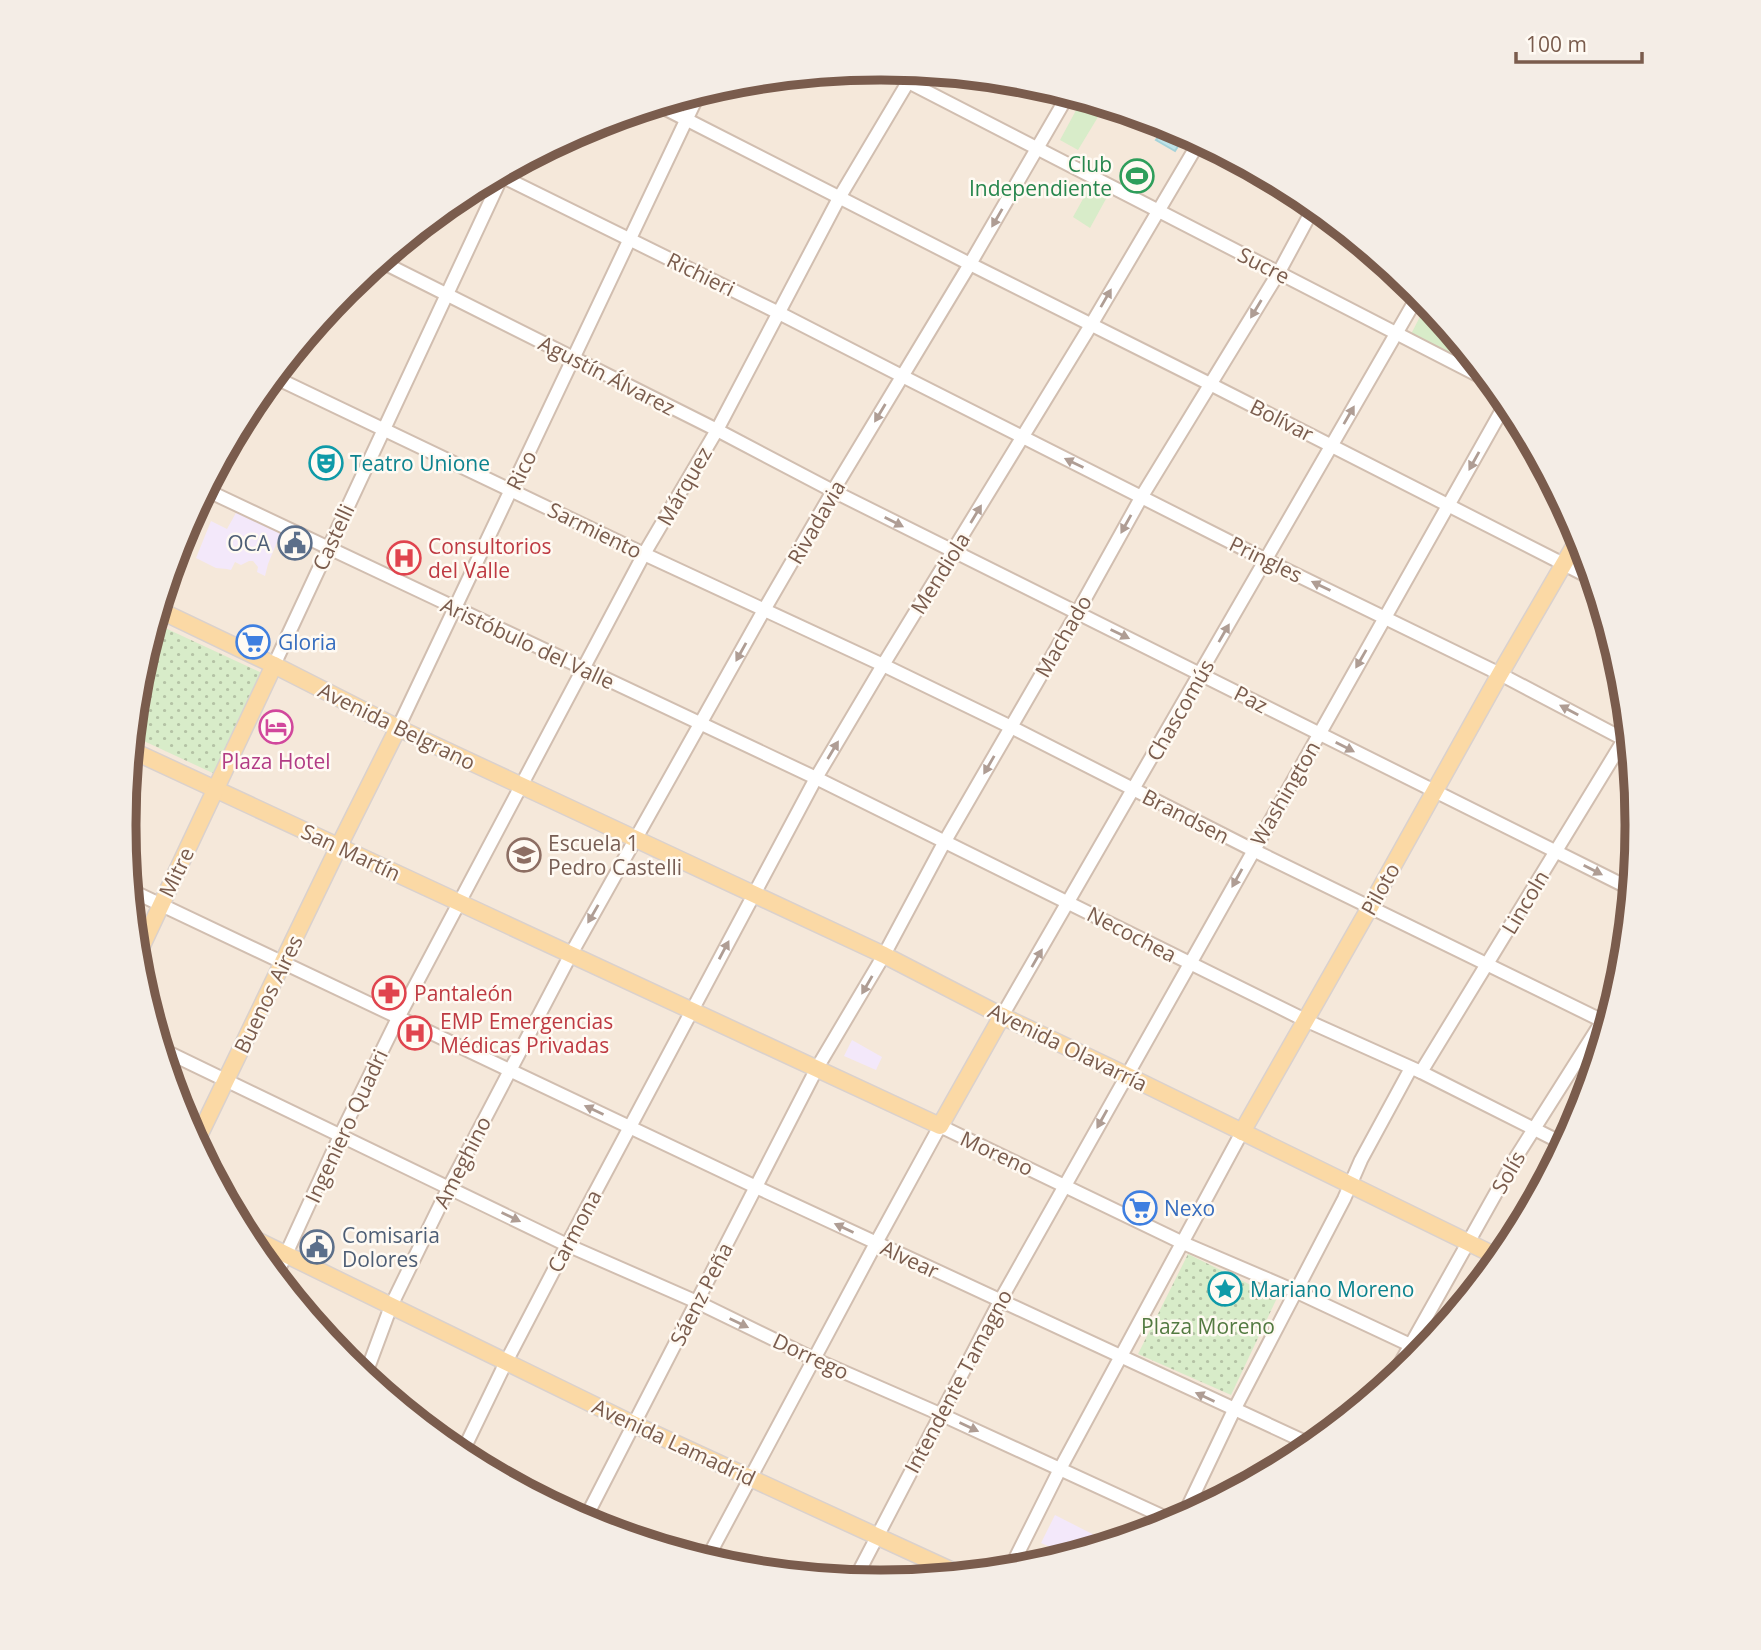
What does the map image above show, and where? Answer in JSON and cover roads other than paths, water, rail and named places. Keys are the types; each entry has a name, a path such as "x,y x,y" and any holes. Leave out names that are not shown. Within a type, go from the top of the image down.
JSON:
{"main road":[{"name":"Piloto","path":"1242,1132 1572,551"},
{"name":"Avenida Belgrano","path":"167,614 398,728 636,840"},
{"name":"Castelli","path":"216,789 274,665"},
{"name":"Rico","path":"339,846 398,728"},
{"name":"San Martín","path":"140,754 571,954"},
{"name":"Mitre","path":"145,939 216,789"},
{"name":"Avenida Olavarría","path":"636,840 884,956 1490,1253"},
{"name":"Buenos Aires","path":"202,1129 339,846"},
{"name":"Moreno","path":"571,954 940,1126"},
{"name":"Chascomús","path":"940,1126 1002,1016"},
{"name":"Avenida Lamadrid","path":"265,1244 634,1424 943,1567"}],"street":[{"name":"Márquez","path":"459,903 644,554 717,430 839,198 909,81"},
{"name":"Sucre","path":"920,82 1037,149 1471,372"},
{"name":"Rivadavia","path":"571,954 764,610 1063,104"},
{"name":"Rico","path":"398,728 693,105"},
{"name":"Bolívar","path":"669,112 1580,573"},
{"name":"Mendiola","path":"692,1011 816,778 1194,150"},
{"name":"Richieri","path":"511,179 902,376"},
{"name":"Castelli","path":"274,665 496,188"},
{"name":"Machado","path":"817,1069 884,956 945,841 1142,496 1279,272 1309,216"},
{"name":"Agustín Álvarez","path":"389,266 833,491"},
{"name":"Chascomús","path":"1002,1016 1413,305"},
{"name":"Pringles","path":"902,376 1620,734"},
{"name":"Sarmiento","path":"283,381 764,610"},
{"name":"Washington","path":"1065,1185 1501,412"},
{"name":"Paz","path":"833,491 1622,885"},
{"name":"Aristóbulo del Valle","path":"214,494 700,725"},
{"name":"Brandsen","path":"764,610 1011,727 1253,850 1600,1019"},
{"name":"Necochea","path":"700,725 816,778 1305,1020 1417,1070 1555,1140"},
{"name":"Lincoln","path":"1190,1502 1349,1185 1417,1070 1487,965 1621,748"},
{"name":"Alvear","path":"140,894 509,1071 1300,1440"},
{"name":"Ingeniero Quadri","path":"281,1266 398,1018 459,903"},
{"name":"Ameghino","path":"369,1365 391,1306 449,1187 571,954"},
{"name":"Carmona","path":"466,1444 506,1362 692,1011"},
{"name":"Solís","path":"1405,1353 1515,1159 1592,1041"},
{"name":"Dorrego","path":"173,1054 567,1245 1161,1515"},
{"name":"Sáenz Peña","path":"590,1510 817,1069"},
{"name":"Moreno","path":"940,1126 1183,1242 1409,1345"},
{"path":"712,1550 940,1126"},
{"name":"Piloto","path":"1016,1557 1060,1469 1242,1132"},
{"name":"Intendente Tamagno","path":"860,1569 1000,1301 1065,1185"}],"water":[{"path":"1159,136 1180,144 1175,151 1156,140"}],"place":[{"name":"Club Independiente","path":"1137,176"},
{"name":"Teatro Unione","path":"326,463"},
{"name":"OCA","path":"295,543"},
{"name":"Consultorios del Valle","path":"404,558"},
{"name":"Gloria","path":"253,642"},
{"name":"Plaza Hotel","path":"276,727"},
{"name":"Escuela 1 Pedro Castelli","path":"524,855"},
{"name":"Pantaleón","path":"389,993"},
{"name":"EMP Emergencias Médicas Privadas","path":"415,1033"},
{"name":"Nexo","path":"1140,1208"},
{"name":"Comisaria Dolores","path":"317,1247"},
{"name":"Mariano Moreno","path":"1225,1289"}],"park label":[{"name":"Plaza Moreno","path":"1208,1326"}]}
